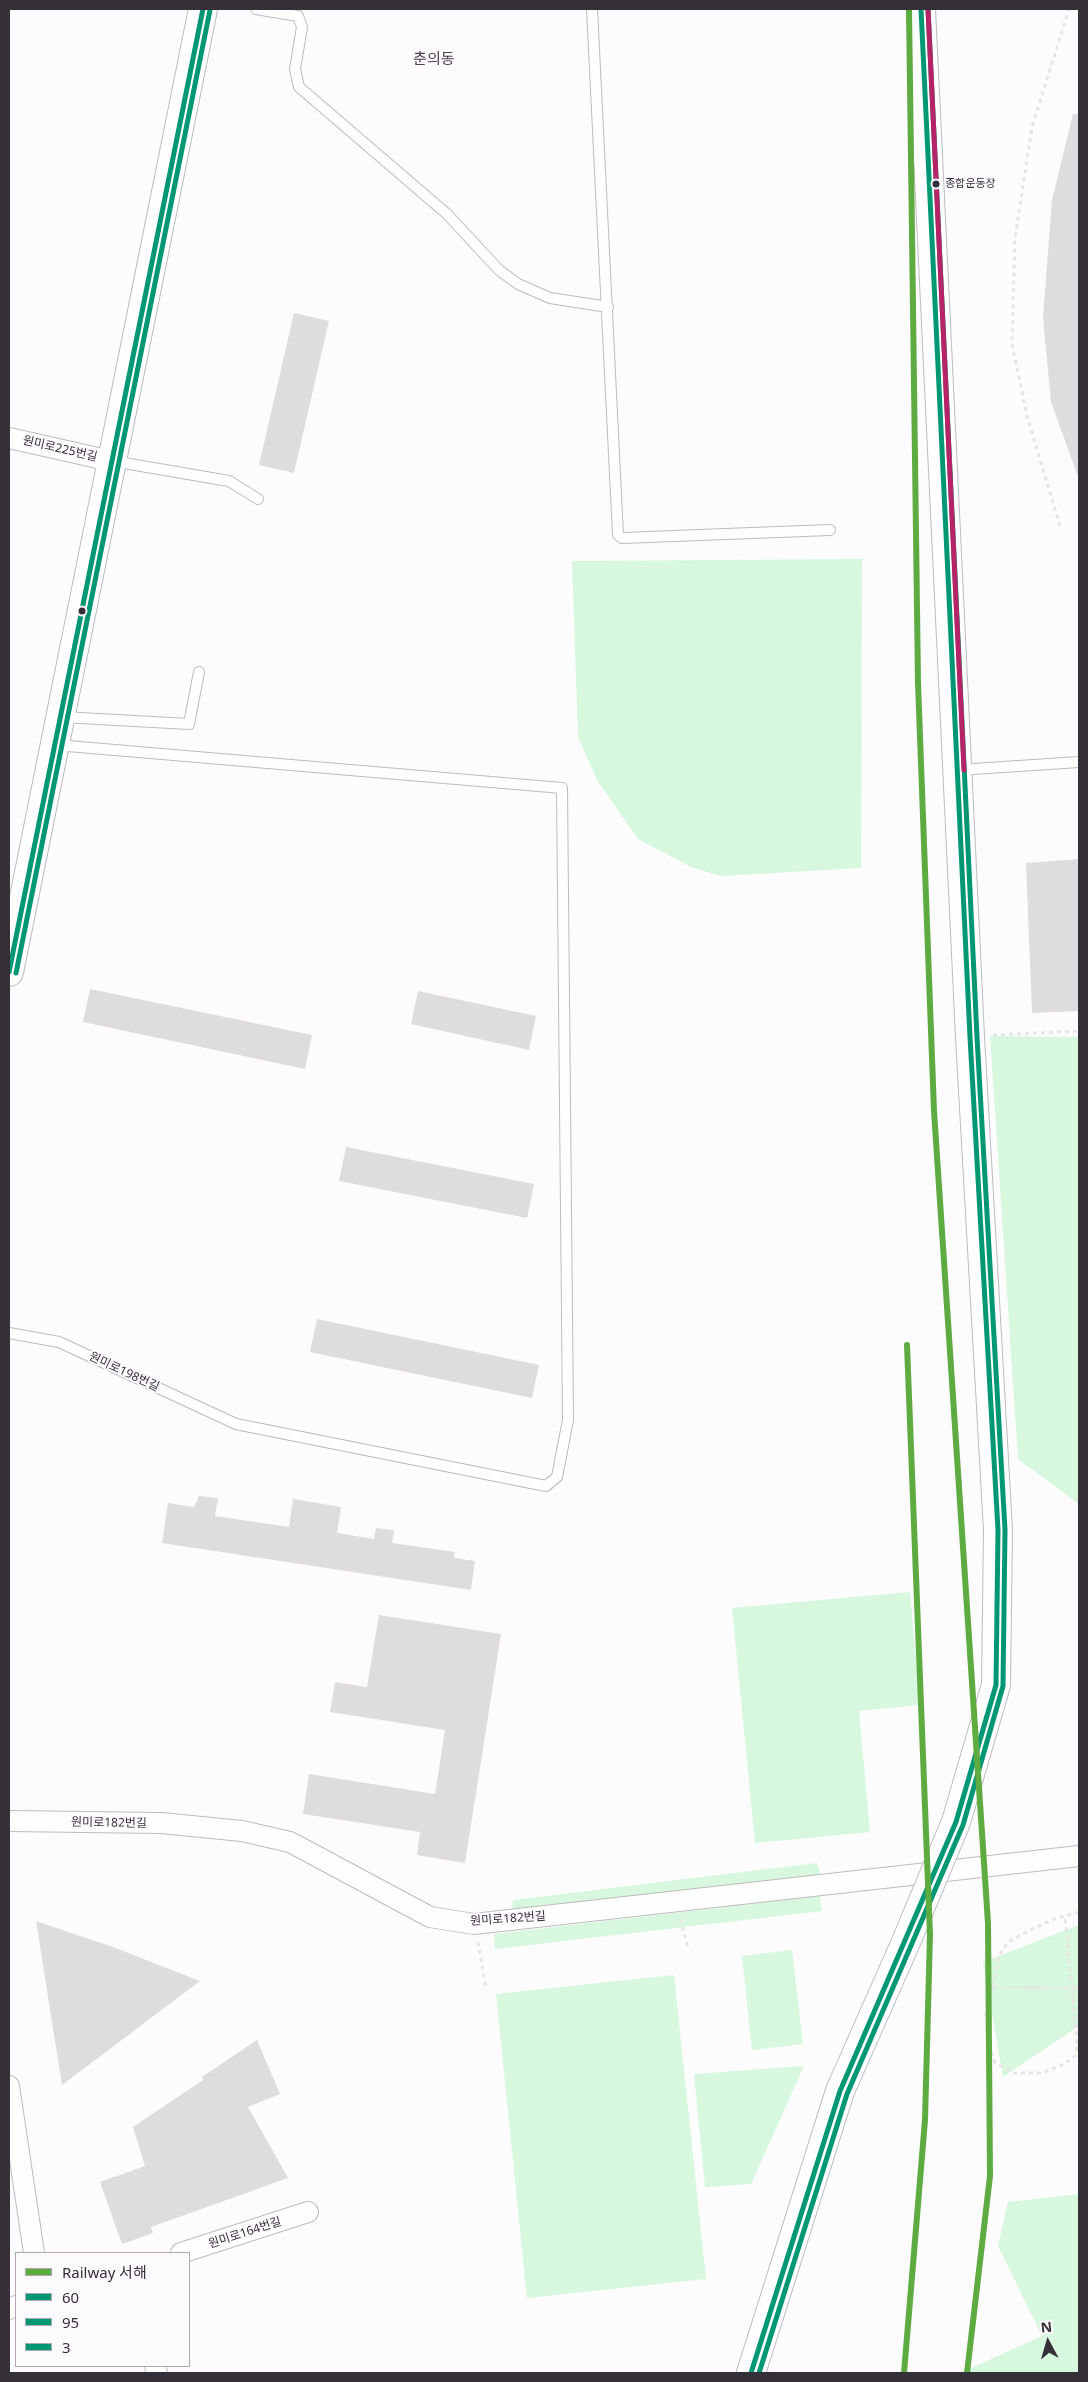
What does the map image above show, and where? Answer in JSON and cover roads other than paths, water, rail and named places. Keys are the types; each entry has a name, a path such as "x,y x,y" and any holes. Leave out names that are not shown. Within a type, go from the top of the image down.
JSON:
{"street":[{"path":"9,972 53,744 203,9"},
{"path":"750,2373 840,2091 906,1942 956,1822 996,1686 998,1530 970,1037 921,9"},
{"name":"원미로225번길","path":"9,438 111,461"},
{"name":"원미로182번길","path":"9,1821 161,1823 252,1833 290,1842 430,1917 474,1924 1079,1856"},
{"path":"9,2086 34,2252"},
{"name":"원미로164번길","path":"184,2252 308,2212"}],"lane":[{"path":"256,9 298,16 302,27 295,69 299,87 446,214 499,270 518,284 550,298 608,307"},
{"path":"592,9 618,535 622,538 830,530"},
{"path":"111,461 229,481 258,499"},
{"path":"59,717 189,724 199,672"},
{"name":"원미로198번길","path":"9,1333 59,1342 236,1424 546,1486 557,1477 568,1420 562,788 53,744"},
{"path":"957,770 1079,762"}],"rail line":[{"name":"서해","path":"909,9 918,683 934,1111 988,1923 990,2176 967,2373"},
{"name":"서해","path":"904,2373 925,2120 930,1935 907,1345"}],"place":[{"name":"종합운동장","path":"936,184"}],"district":[{"name":"춘의동","path":"434,60"}]}
